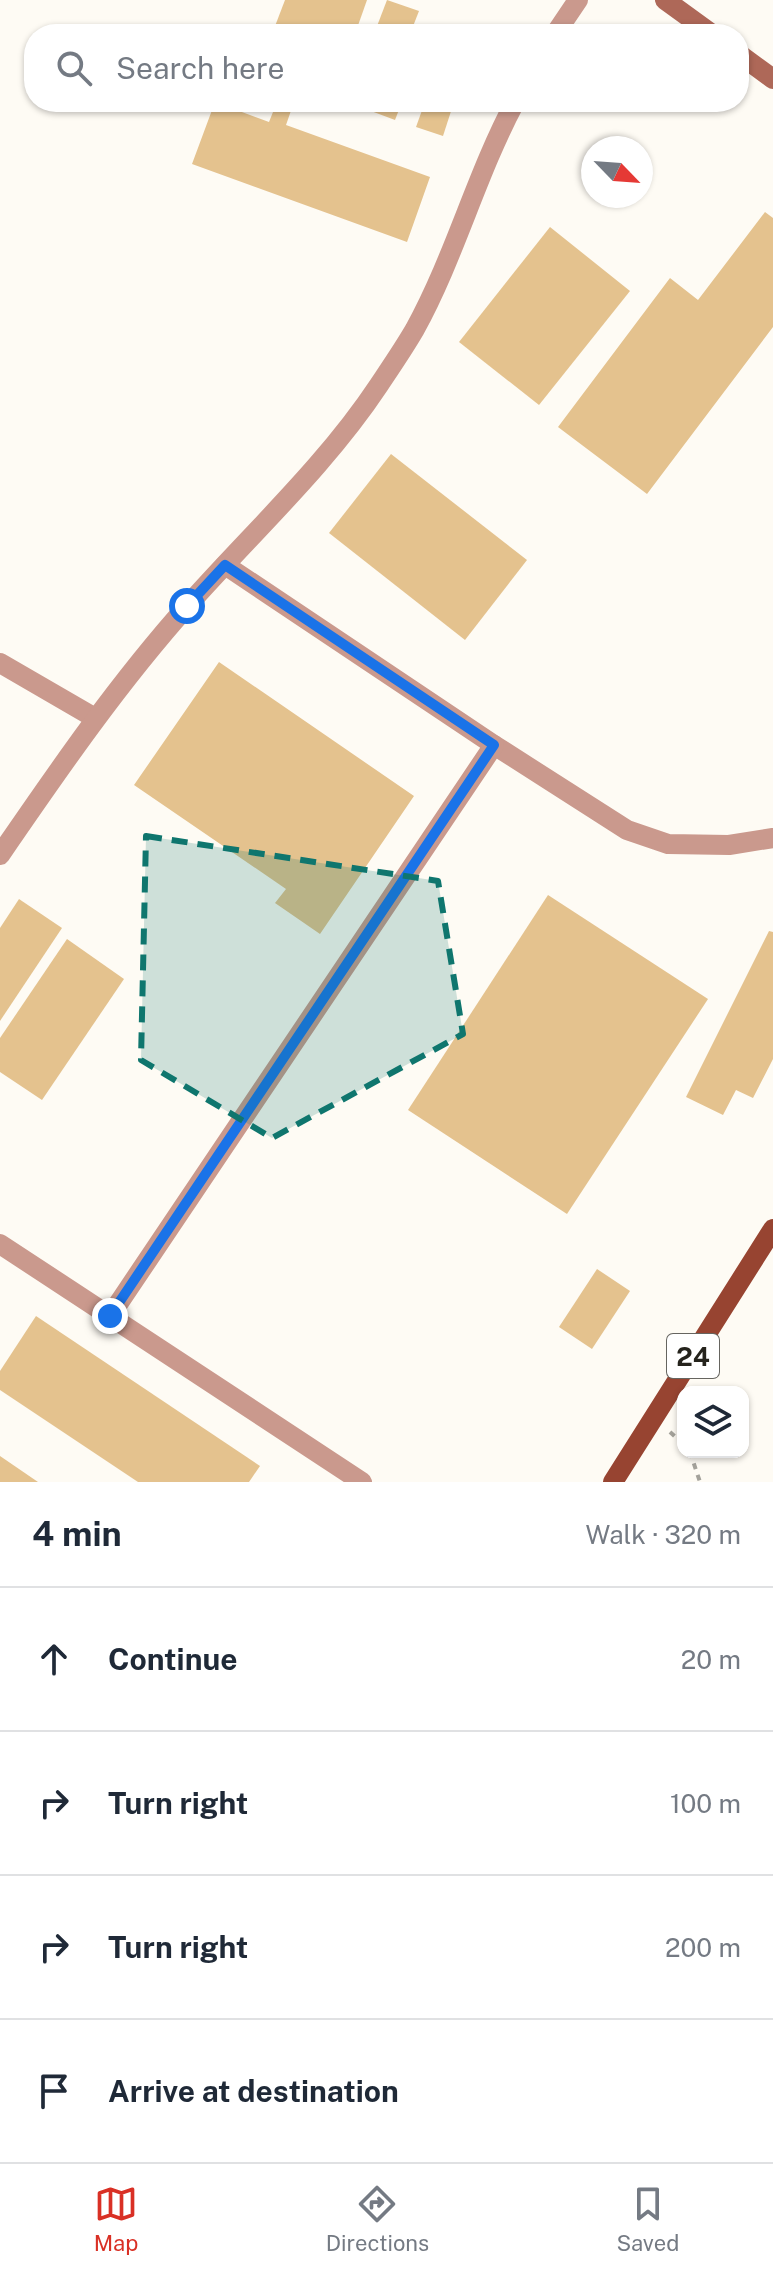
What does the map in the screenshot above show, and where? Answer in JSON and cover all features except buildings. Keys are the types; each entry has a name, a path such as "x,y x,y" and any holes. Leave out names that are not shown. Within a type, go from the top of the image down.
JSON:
{"main road":[{"name":"24","path":"613,1482 773,1229"}],"street":[{"path":"562,24 578,0"},
{"path":"665,0 698,24"},
{"path":"749,61 773,79"},
{"path":"0,855 95,718 187,606 336,442 378,387 415,329 510,112"},
{"path":"225,565 627,830 668,844 729,845 773,838"},
{"path":"0,663 95,718"},
{"path":"110,1316 494,745"},
{"path":"0,1244 362,1482"}],"path":[{"path":"692,1458 700,1482"}],"highlighted area":[{"path":"146,836 438,881 463,1034 272,1138 141,1060"}],"route":[{"path":"110,1316 494,745 225,565 187,606"}]}
